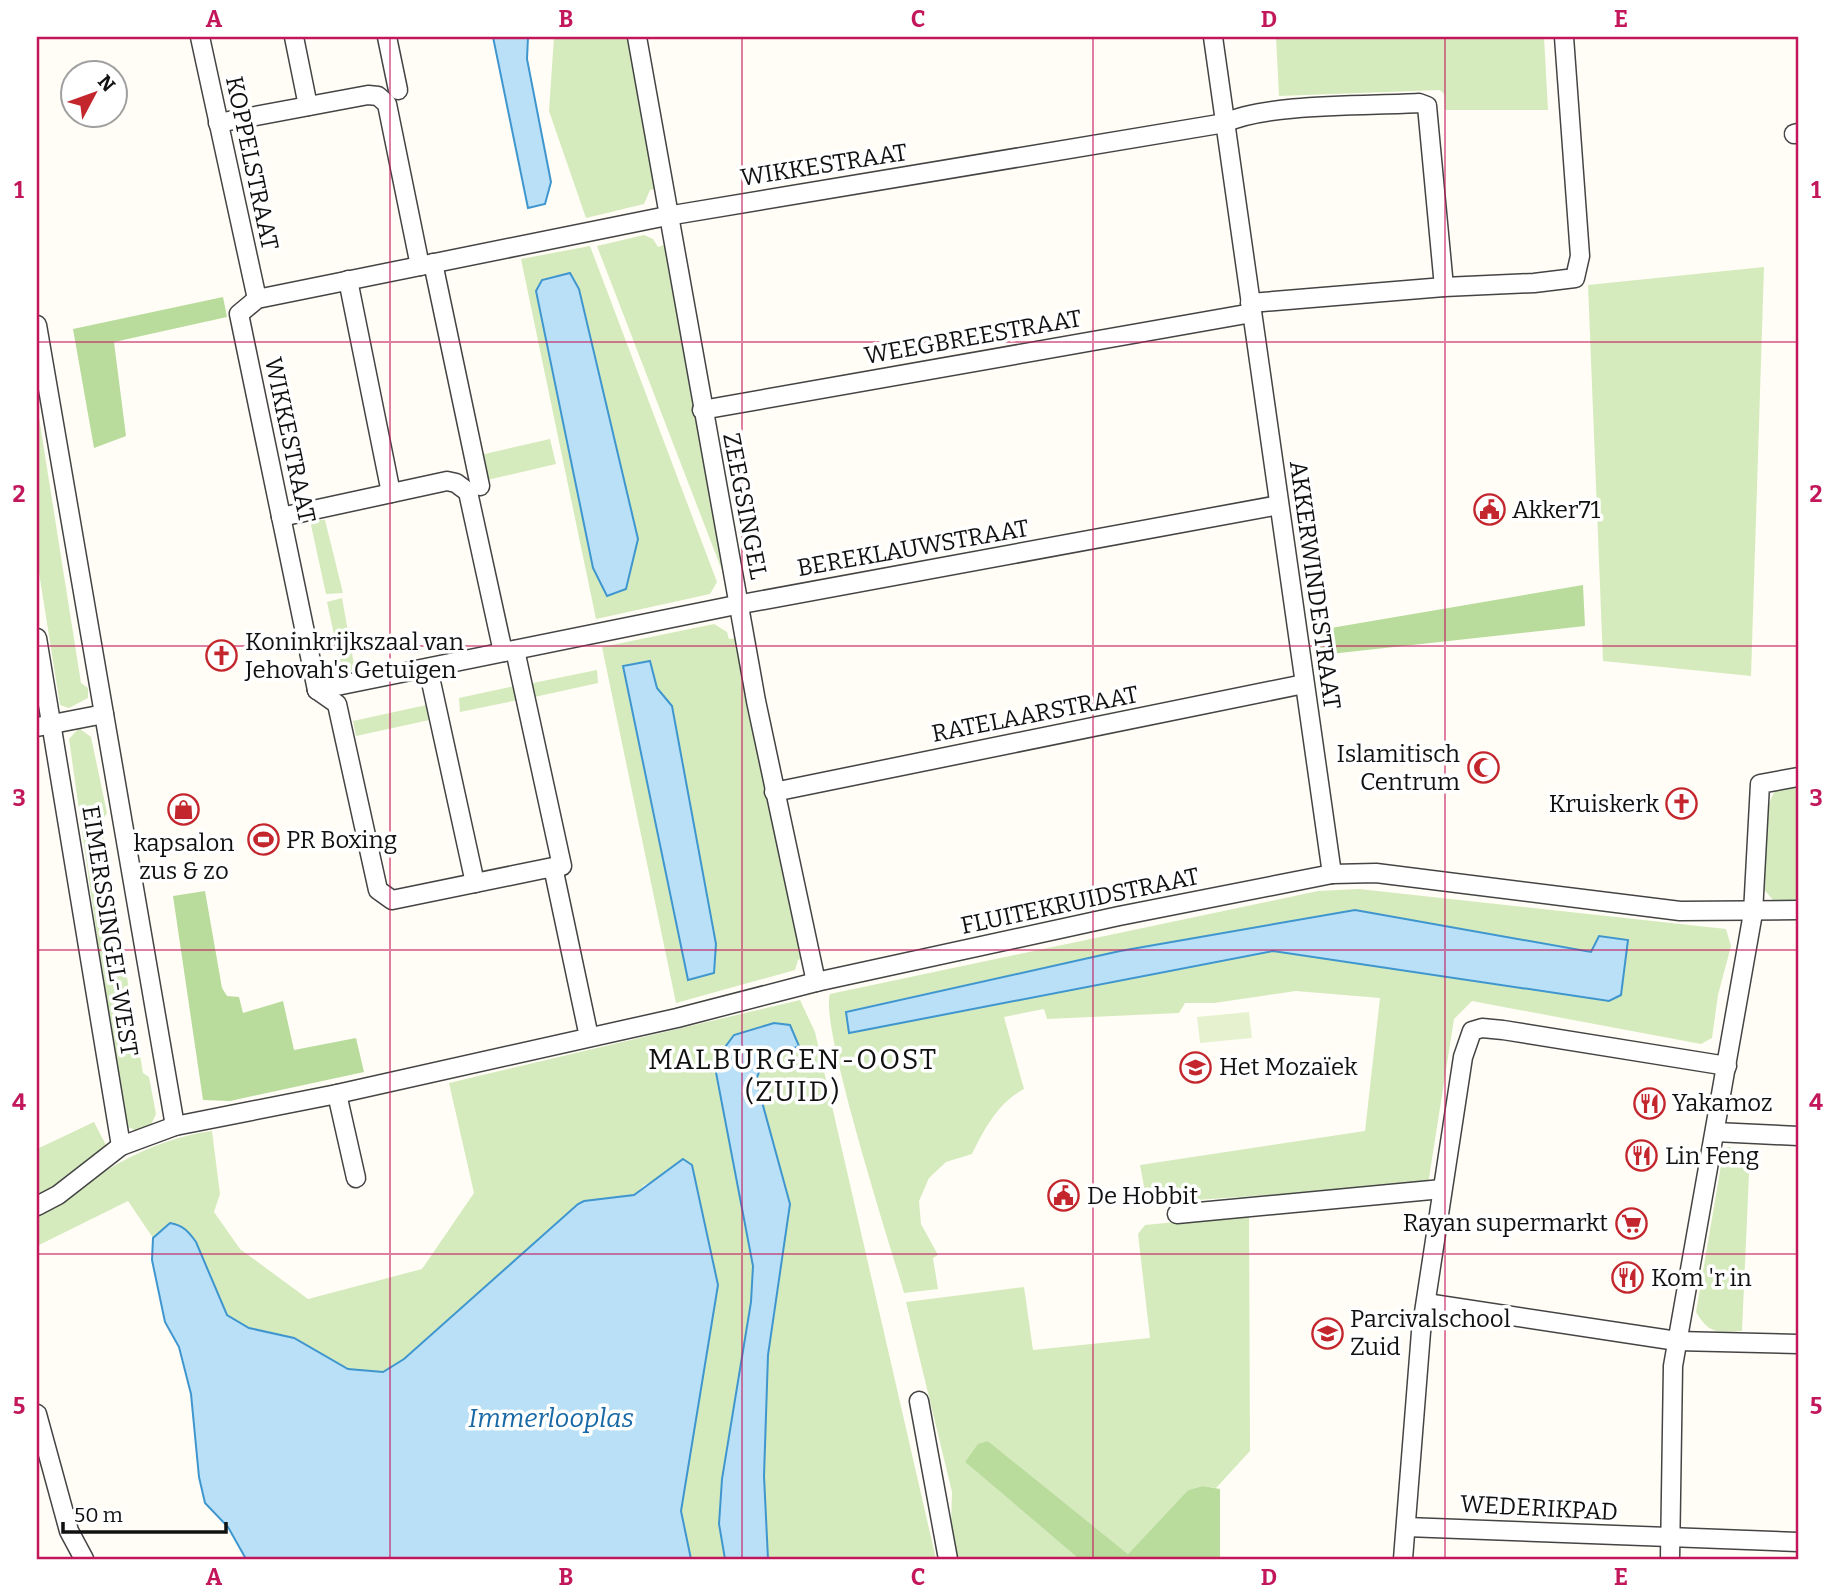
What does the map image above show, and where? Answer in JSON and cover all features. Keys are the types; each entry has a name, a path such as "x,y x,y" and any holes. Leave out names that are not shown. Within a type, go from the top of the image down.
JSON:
{"street":[{"name":"KOPPELSTRAAT","path":"200,37 257,299"},
{"path":"294,37 308,106"},
{"path":"387,37 398,90"},
{"name":"ZEEGSINGEL","path":"637,37 738,604 774,792 816,982"},
{"name":"AKKERWINDESTRAAT","path":"1213,37 1332,874"},
{"path":"1251,308 1444,287 1534,283 1576,278 1580,256 1564,37"},
{"path":"218,123 368,94 378,96 387,104 480,486"},
{"path":"1225,123 1239,117 1280,111 1419,103 1427,106 1444,287"},
{"name":"WIKKESTRAAT","path":"317,690 239,314 257,299 667,216 1225,123"},
{"path":"348,280 391,493"},
{"name":"WEEGBREESTRAAT","path":"702,410 1251,308"},
{"name":"EIMERSSINGEL-WEST","path":"37,325 174,1126"},
{"path":"281,517 447,481 456,482 468,492 562,866"},
{"name":"BEREKLAUWSTRAAT","path":"317,690 738,604 1279,505"},
{"name":"EIMERSSINGEL-WEST","path":"37,638 44,725 121,1146"},
{"path":"428,668 475,883"},
{"name":"RATELAARSTRAAT","path":"774,792 1304,684"},
{"path":"317,690 337,704 378,890 392,900 553,867 589,1037"},
{"path":"44,725 104,714"},
{"path":"1670,1559 1673,1366 1753,913 1760,784 1798,777"},
{"name":"FLUITEKRUIDSTRAAT","path":"37,1206 58,1195 121,1146 174,1126 337,1094 677,1018 816,982 1119,916 1332,874 1376,873 1680,911 1753,913 1798,910"},
{"path":"1403,1559 1426,1303 1463,1057 1472,1031 1482,1028 1503,1030 1727,1066"},
{"path":"337,1094 356,1178"},
{"path":"1715,1132 1798,1136"},
{"path":"1177,1214 1442,1189"},
{"path":"1426,1303 1677,1341 1798,1344"},
{"path":"919,1401 948,1559"},
{"path":"37,1414 69,1531 83,1559"},
{"name":"WEDERIKPAD","path":"1406,1527 1798,1542"}],"green space":[{"path":"554,37 630,37 655,189 650,190 644,204 586,218 549,111"},
{"path":"1276,37 1544,37 1548,110 1445,110 1444,94 1440,90 1279,96"},
{"path":"644,235 653,239 658,247 664,245 723,573 597,246"},
{"path":"590,246 717,582 710,594 596,619 521,259","holes":["570,274 579,289 638,539 607,595 593,568 536,291"]},
{"path":"1764,267 1751,676 1603,661 1588,285"},
{"path":"223,297 227,317 114,342 126,436 94,448 73,329"},
{"path":"37,405 81,683 88,688 88,698 69,708 60,705 37,560"},
{"path":"550,439 556,464 487,480 480,455"},
{"path":"316,520 325,520 343,593 326,594 311,525"},
{"path":"1583,585 1585,626 1321,655 1319,630"},
{"path":"342,598 355,670 342,672 327,602"},
{"path":"714,624 727,632 729,639 736,638 803,958 798,960 795,970 676,1003 602,647","holes":["650,661 657,688 672,706 716,944"]},
{"path":"597,670 598,683 530,698 528,684"},
{"path":"519,685 523,699 460,712 459,698"},
{"path":"431,704 434,719 356,736 353,721"},
{"path":"79,728 91,737 107,813 101,822 143,1073 149,1077 156,1114 149,1129 140,1132 128,1127 123,1119 69,739"},
{"path":"1798,781 1798,900 1774,901 1760,885 1766,816 1775,791 1784,783"},
{"path":"1359,889 1726,929 1731,946 1718,995 1712,1038 1701,1044 1472,1001 1454,1019 1428,1184 1152,1203 1145,1192 1140,1165 1365,1131 1380,998 1296,991 1214,1003 1185,1003 1179,1013 1047,1019 1044,1009 1004,1017 1024,1089 1000,1109 972,1154 946,1162 929,1178 919,1201 921,1224 938,1255 933,1258 938,1289 904,1293 845,1090 829,1014 830,994 1318,891","holes":["1355,910 1591,952 1599,936 1628,941 1609,1001 1273,951 849,1033 846,1011 1120,951"]},
{"path":"205,891 222,988 227,996 239,997 243,1013 283,1001 294,1050 356,1038 364,1072 230,1101 203,1100 173,896"},
{"path":"800,1000 815,1032 936,1559 768,1559 764,1476 768,1355 790,1204 756,1080 763,1062 796,1049 790,1025 774,1023 734,1035 714,1062 753,1266 751,1302 722,1479 719,1524 725,1559 691,1559 681,1511 718,1285 692,1165 644,1185 635,1195 578,1204 404,1359 383,1372 348,1369 294,1338 249,1328 227,1315 196,1242 189,1232 170,1223 153,1238 128,1201 37,1246 37,1215 78,1188 142,1152 187,1136 212,1131 220,1194 214,1212 240,1249 308,1299 422,1269 474,1193 449,1083"},
{"path":"1249,1012 1252,1038 1200,1043 1197,1017"},
{"path":"94,1122 107,1147 62,1182 37,1196 37,1149"},
{"path":"1724,1148 1750,1152 1742,1331 1710,1328 1696,1312"},
{"path":"1249,1215 1250,1451 1216,1488 1203,1486 1188,1490 1128,1554 988,1441 965,1462 1079,1559 958,1559 951,1524 952,1492 906,1302 1024,1287 1033,1350 1150,1338 1138,1234 1145,1225"},
{"path":"988,1441 1128,1554 1188,1490 1203,1486 1220,1489 1220,1559 1079,1559 965,1462 978,1444"}],"water":[{"path":"493,37 528,37 527,59 551,182 545,204 528,208"},
{"path":"570,273 579,289 638,539 626,589 607,596 593,568 536,291 542,280"},
{"path":"650,661 657,688 672,706 716,944 714,973 688,980 623,666"},
{"path":"1355,910 1591,952 1599,936 1628,940 1621,995 1609,1001 1273,951 849,1033 846,1012 1120,951"},
{"path":"774,1023 790,1025 799,1046 763,1062 756,1080 790,1204 768,1355 764,1476 768,1559 725,1559 719,1524 722,1479 751,1302 753,1266 714,1062 734,1035"},
{"name":"Immerlooplas","path":"683,1159 692,1165 718,1285 681,1511 691,1559 246,1559 228,1527 205,1503 199,1477 191,1394 179,1347 165,1322 152,1260 153,1238 170,1223 179,1225 188,1232 196,1242 227,1315 249,1328 294,1338 348,1369 383,1372 404,1359 578,1204 634,1195"}],"place":[{"name":"Akker71","path":"1489,510"},
{"name":"Koninkrijkszaal van Jehovah's Getuigen","path":"222,656"},
{"name":"Islamitisch Centrum","path":"1483,768"},
{"name":"Kruiskerk","path":"1682,804"},
{"name":"kapsalon zus & zo","path":"184,809"},
{"name":"PR Boxing","path":"263,840"},
{"name":"Het Mozaïek","path":"1196,1067"},
{"name":"Yakamoz","path":"1649,1103"},
{"name":"Lin Feng","path":"1642,1156"},
{"name":"De Hobbit","path":"1064,1196"},
{"name":"Rayan supermarkt","path":"1631,1223"},
{"name":"Kom 'r in","path":"1628,1278"},
{"name":"Parcivalschool Zuid","path":"1327,1333"}],"district":[{"name":"MALBURGEN-OOST (ZUID)","path":"793,1075"}]}
